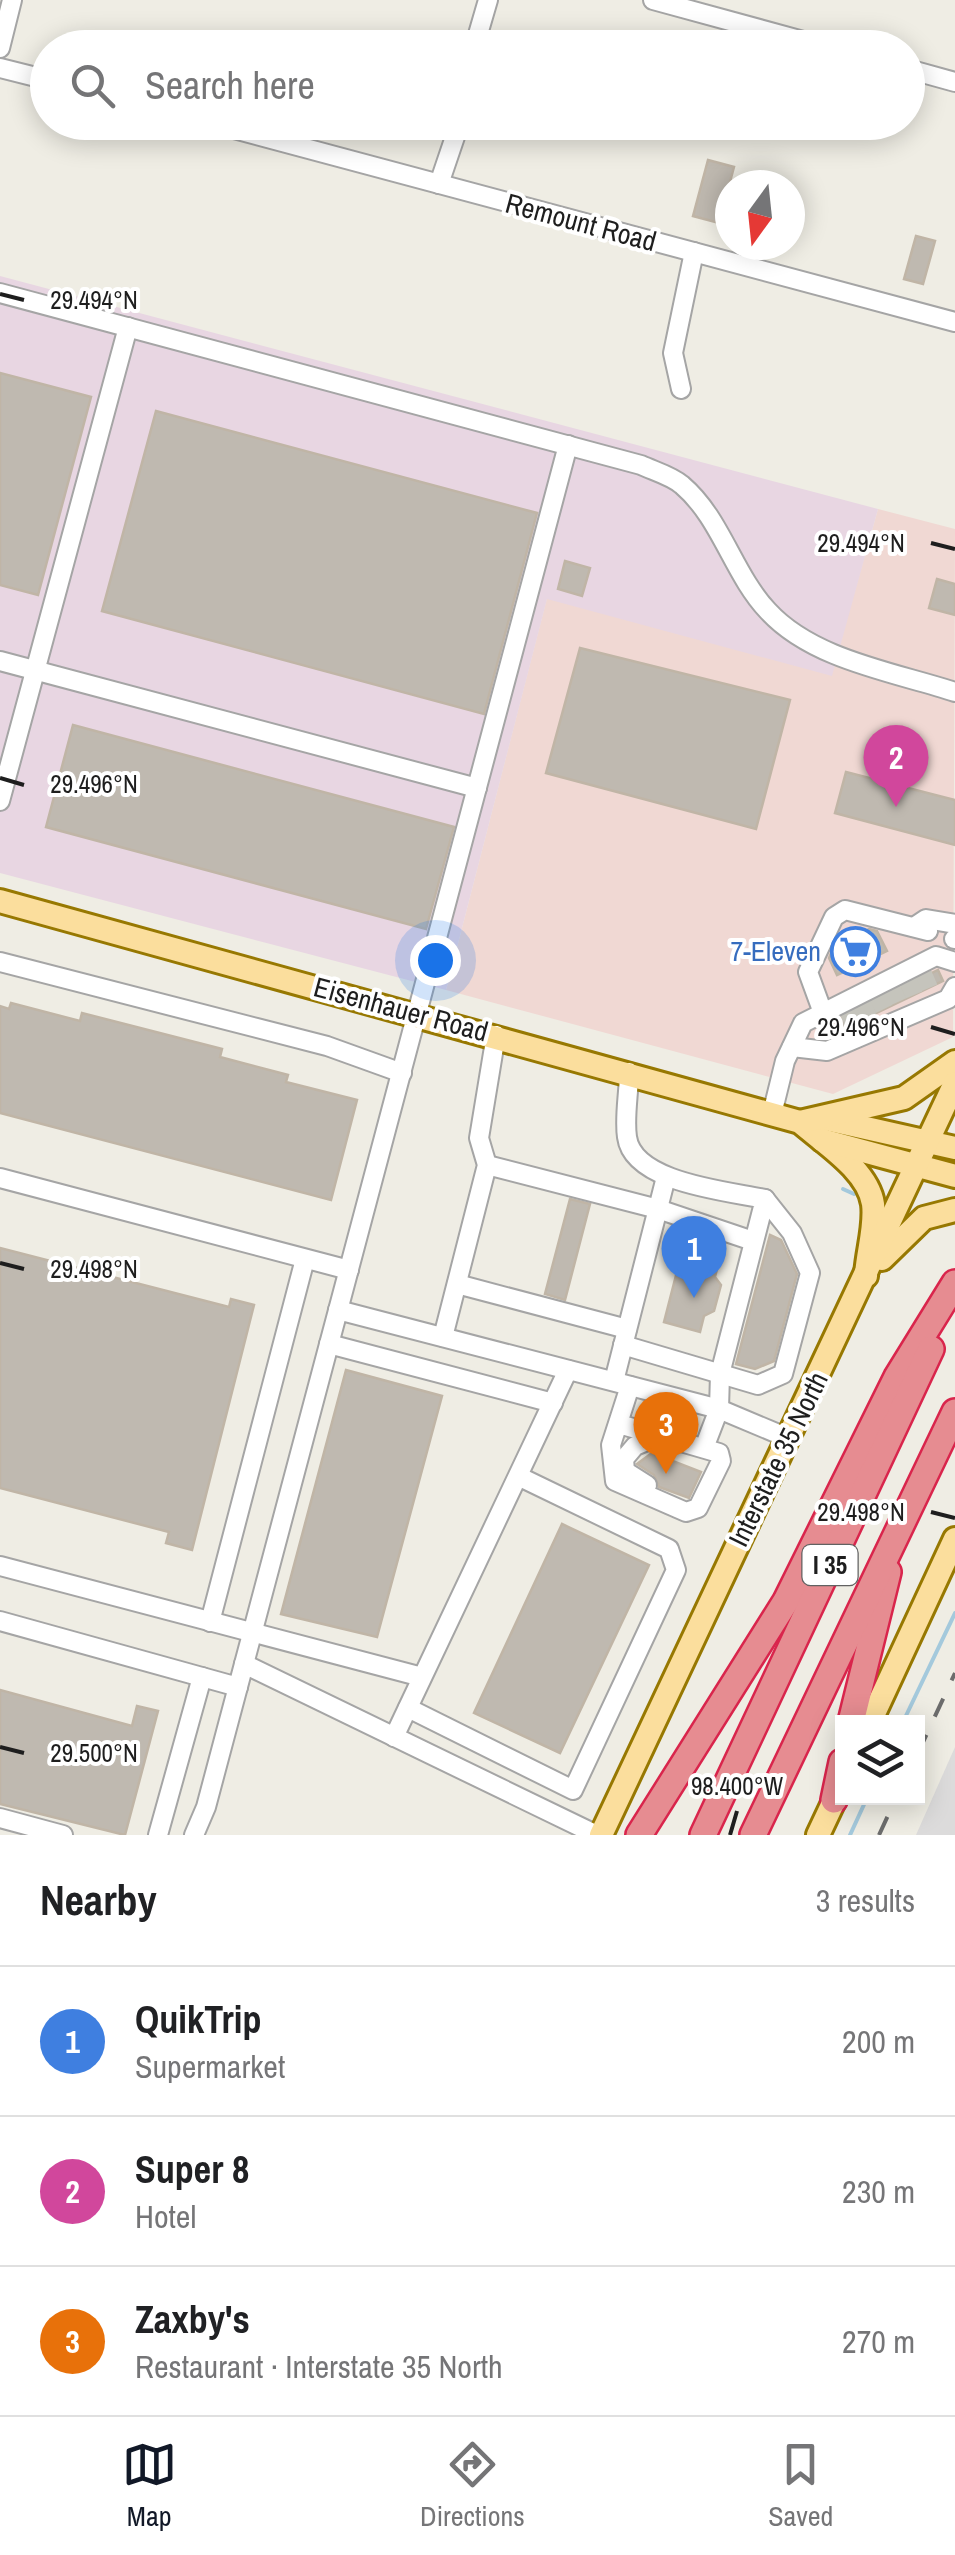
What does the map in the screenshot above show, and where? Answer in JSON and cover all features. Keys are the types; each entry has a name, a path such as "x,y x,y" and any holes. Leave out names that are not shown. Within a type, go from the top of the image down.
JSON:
{"highway":[{"path":"640,1835 768,1632 832,1516 898,1377 955,1283"},
{"name":"I 35","path":"703,1835 955,1294"},
{"name":"I 35","path":"753,1835 955,1412"},
{"path":"853,1715 901,1522"}],"main road":[{"name":"Eisenhauer Road","path":"0,900 629,1072 812,1126 917,1166 955,1176"},
{"path":"866,1276 872,1224 869,1190 812,1126 904,1098 955,1062"},
{"name":"Interstate 35 North","path":"599,1835 955,1083"},
{"name":"Eisenhauer Road","path":"812,1126 955,1148"},
{"path":"866,1276 909,1229 924,1218 955,1210"},
{"path":"873,1715 955,1539"},
{"path":"818,1835 835,1798"}],"street":[{"path":"0,48 12,0"},
{"path":"479,30 488,0"},
{"path":"653,0 762,30"},
{"path":"0,68 30,76"},
{"path":"925,74 955,82"},
{"name":"Remount Road","path":"275,140 955,322"},
{"path":"439,184 454,140"},
{"path":"681,389 673,353 694,252"},
{"path":"0,293 641,465 680,482 700,504 766,610 790,631 821,648 955,692"},
{"path":"0,801 128,328"},
{"path":"194,1835 206,1807 568,445"},
{"path":"0,660 477,788"},
{"path":"824,1013 808,972 834,917 845,910 921,929 926,919 955,924"},
{"path":"792,1047 827,1051 936,956 955,962"},
{"path":"0,962 328,1046 402,1073"},
{"path":"772,1114 803,1023 824,1013 889,1000 948,999 955,987"},
{"path":"443,1338 487,1165 480,1138 496,1035"},
{"path":"457,1284 625,1337 720,1374 758,1385 771,1383 788,1362 810,1272 792,1233 765,1199 666,1177 634,1156 626,1138 629,1072"},
{"path":"487,1165 658,1209 754,1240"},
{"path":"618,1424 719,1453 721,1461 698,1508 686,1512 615,1481 610,1460 618,1424 625,1337 666,1177"},
{"path":"0,1178 349,1270"},
{"path":"704,1448 719,1409 720,1374 765,1199"},
{"path":"210,1622 306,1259"},
{"path":"338,1310 719,1409 788,1438"},
{"path":"330,1344 553,1403"},
{"path":"394,1736 568,1370"},
{"path":"659,1436 636,1446 624,1459 625,1470 634,1480 698,1508"},
{"path":"520,1477 670,1549 676,1570 561,1818"},
{"path":"0,1566 422,1677"},
{"path":"0,1621 238,1687"},
{"path":"244,1664 599,1835"},
{"path":"158,1835 202,1677"},
{"path":"408,1708 573,1790"},
{"path":"0,1818 63,1835"}],"shaded area":[{"path":"0,276 878,509 832,676 547,599 446,990 0,873"},
{"path":"878,509 955,529 953,1037 833,1094 446,990 547,598 831,675"},
{"path":"955,1747 955,1835 916,1835"}],"building":[{"path":"708,160 734,167 715,170 715,222 693,216"},
{"path":"916,236 935,241 923,284 904,279"},
{"path":"0,373 91,397 38,595 0,585"},
{"path":"156,411 537,513 484,714 102,611"},
{"path":"565,561 590,568 582,596 558,589"},
{"path":"937,579 955,584 955,615 929,608"},
{"path":"580,648 790,700 756,829 546,773"},
{"path":"73,725 454,827 426,929 46,827"},
{"path":"846,772 955,800 955,845 835,813"},
{"name":"7-Eleven","path":"869,929 877,931 887,951 837,975 829,958 834,946"},
{"path":"938,970 943,981 841,1030 836,1020"},
{"path":"11,1003 80,1021 82,1013 222,1049 220,1057 288,1075 286,1082 357,1100 331,1200 0,1113 0,1006 9,1009"},
{"path":"570,1199 590,1204 565,1300 545,1294"},
{"path":"770,1235 781,1240 797,1274 774,1361 755,1369 736,1364"},
{"path":"0,1248 229,1307 231,1299 254,1305 192,1550 166,1543 169,1532 0,1488"},
{"path":"682,1252 719,1261 715,1277 721,1285 714,1311 704,1316 700,1332 664,1322"},
{"path":"346,1370 442,1396 377,1637 281,1614"},
{"path":"652,1453 701,1472 689,1498 659,1487 654,1475 637,1464"},
{"path":"562,1524 649,1565 560,1753 474,1713"},
{"path":"0,1690 132,1726 137,1706 158,1711 125,1835 0,1804"}],"waterway":[{"path":"843,1189 854,1194"},
{"path":"906,1715 955,1613"},
{"path":"850,1835 864,1805"}],"tunnel":[{"path":"923,974 929,988"},
{"path":"908,981 914,995"},
{"path":"892,989 898,1002"},
{"path":"877,995 884,1009"},
{"path":"862,1003 868,1017"},
{"path":"848,1010 854,1023"}],"railway":[{"path":"925,1738 955,1673"},
{"path":"879,1835 893,1805"}],"place":[{"name":"Super 8","path":"896,807"},
{"name":"7-Eleven","path":"856,951"},
{"name":"QuikTrip","path":"694,1298"},
{"name":"Zaxby's","path":"666,1474"}]}
